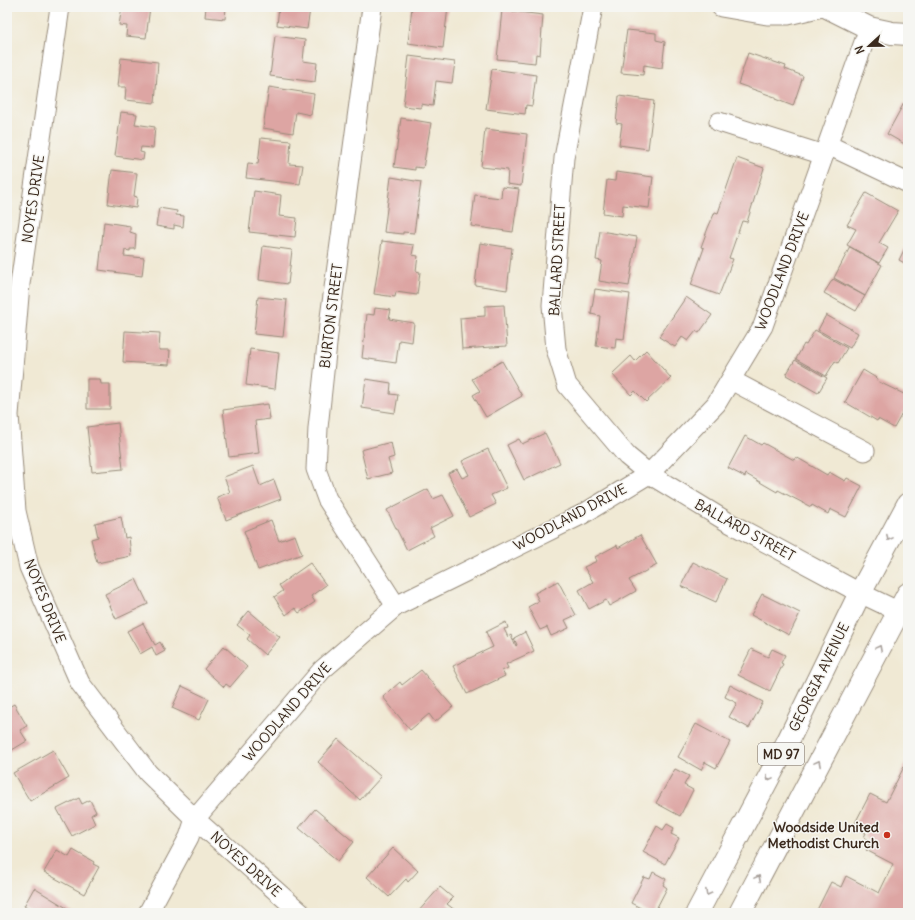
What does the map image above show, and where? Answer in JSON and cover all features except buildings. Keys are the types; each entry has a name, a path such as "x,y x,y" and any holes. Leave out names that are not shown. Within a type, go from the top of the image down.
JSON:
{"main road":[{"path":"827,7 869,28 892,33 908,34"},
{"name":"GEORGIA AVENUE","path":"697,913 787,744 860,593 908,504"},
{"name":"MD 97","path":"742,912 905,607"}],"street":[{"name":"NOYES DRIVE","path":"60,7 20,292 9,415 16,511 29,567 80,683 148,772 195,819 301,913"},
{"name":"BURTON STREET","path":"372,7 329,325 318,428 316,469 327,499 396,606"},
{"name":"BALLARD STREET","path":"593,7 564,158 552,305 556,349 567,385 627,456 649,474 726,521 860,593 905,607"},
{"path":"721,7 767,15 788,15 822,7"},
{"name":"WOODLAND DRIVE","path":"148,913 189,837 195,819 322,670 396,606 583,514 649,474 716,404 764,326 869,28"},
{"path":"719,122 826,150 908,182"},
{"path":"731,380 865,451"}],"place":[{"name":"Woodside United Methodist Church","path":"887,835"}]}
